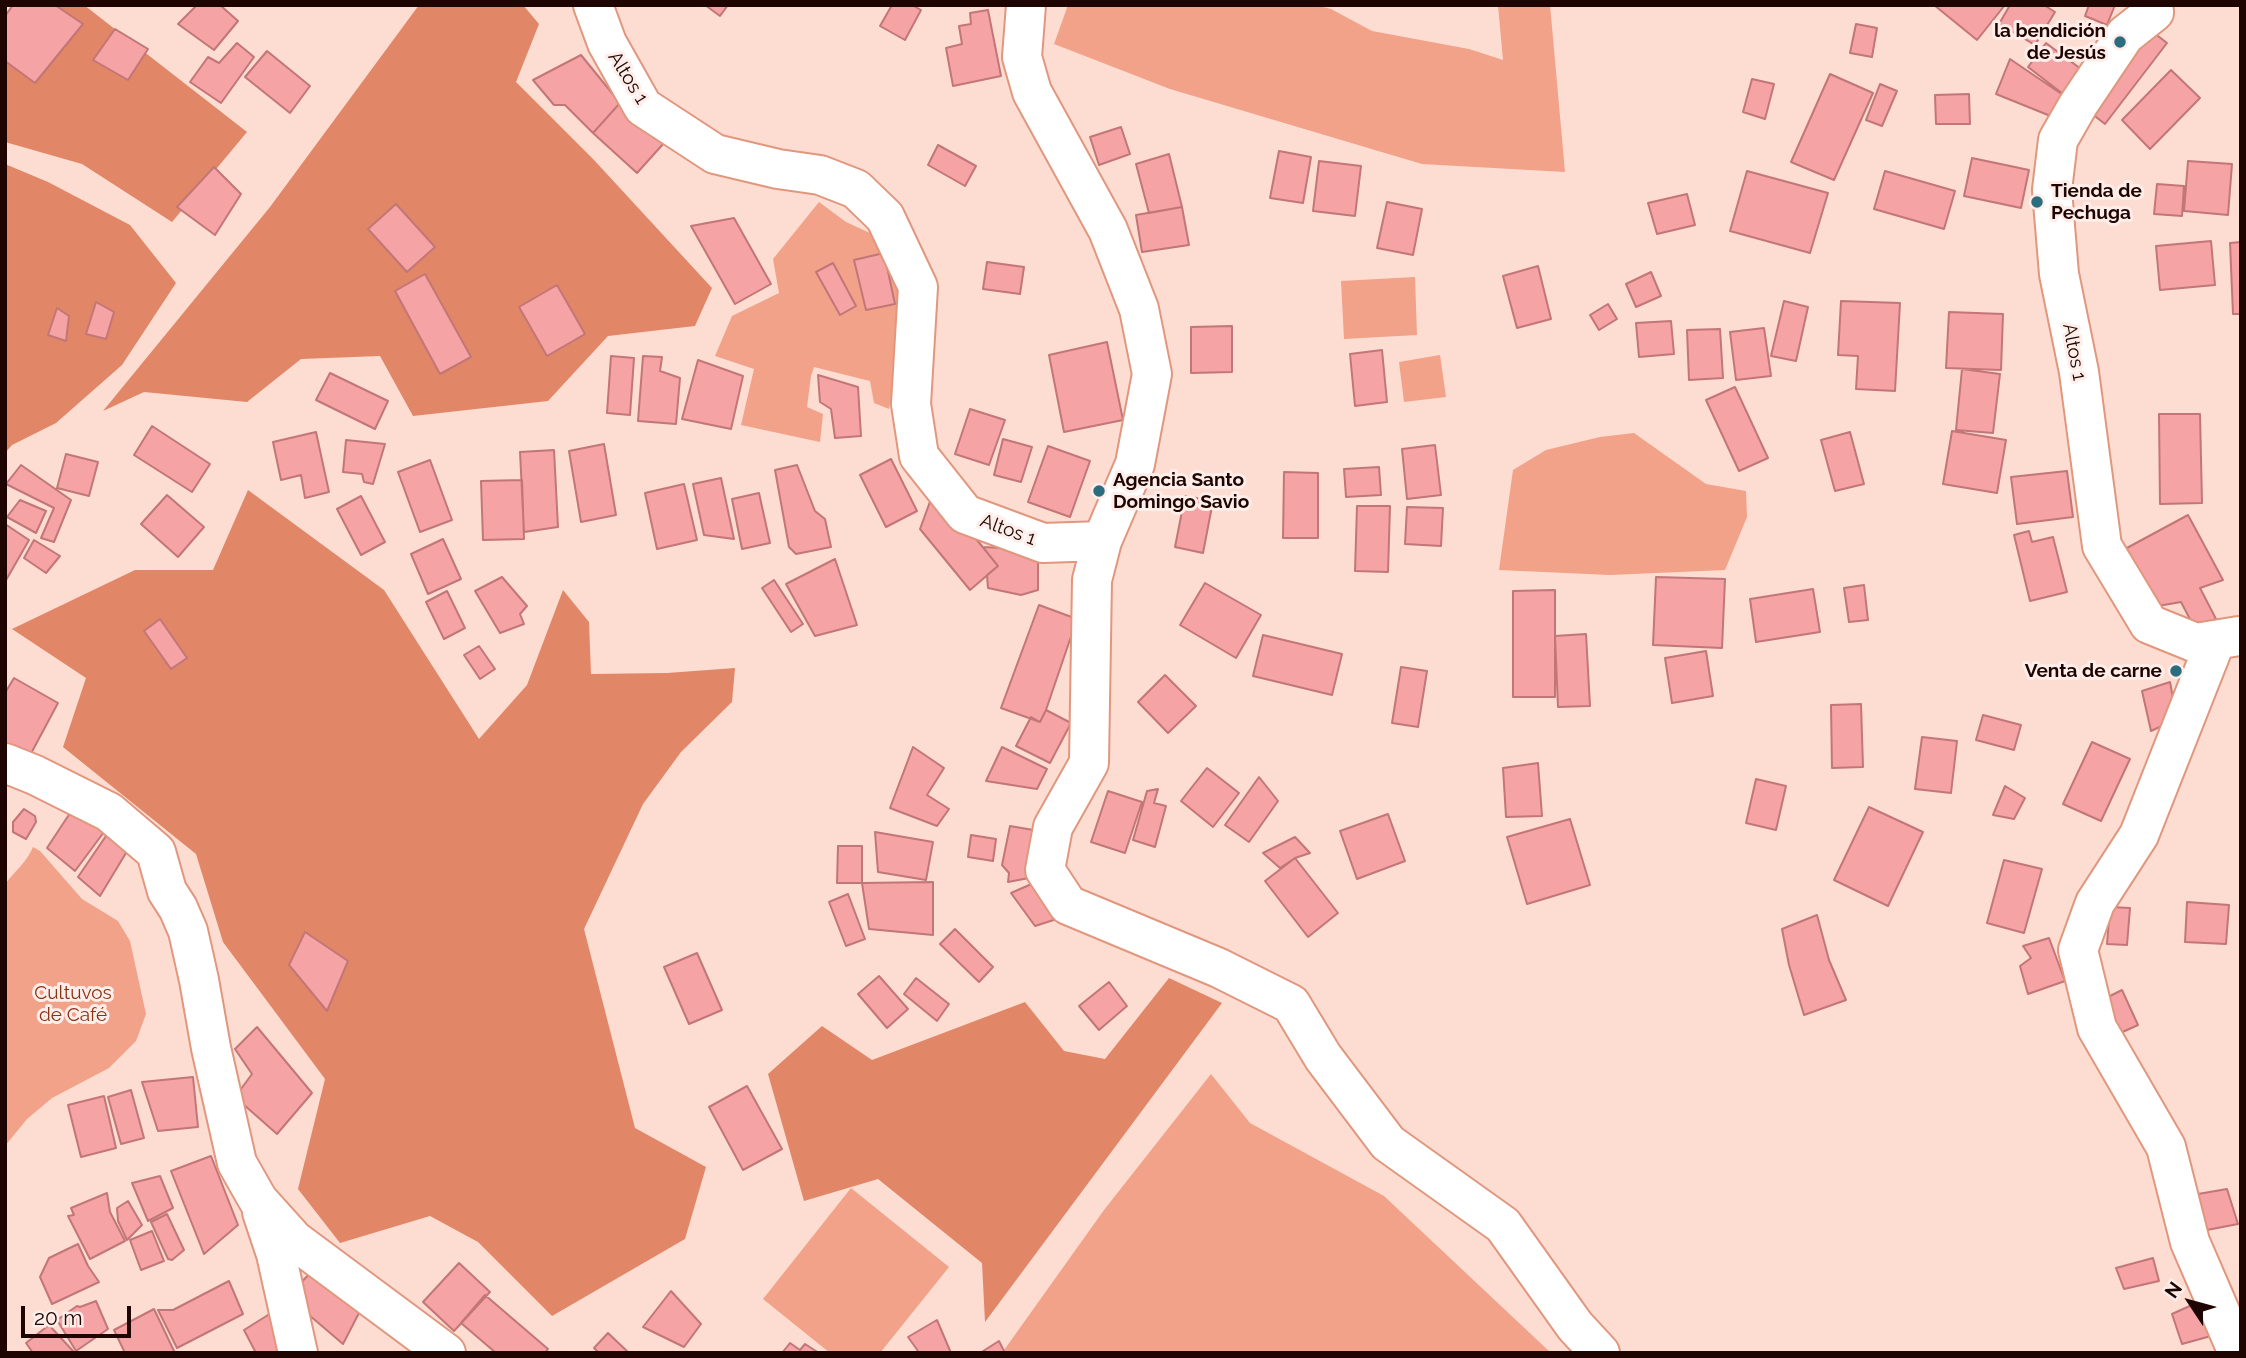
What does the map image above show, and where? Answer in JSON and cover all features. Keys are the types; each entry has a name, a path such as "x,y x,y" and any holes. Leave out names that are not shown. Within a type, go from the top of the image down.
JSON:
{"street":[{"name":"Altos 1","path":"593,5 607,43 643,107 715,154 778,169 820,175 856,189 885,217 918,287 911,404 919,456 965,514 1043,543 1102,541"},
{"path":"1026,5 1022,57 1032,92 1108,230 1139,309 1152,374 1135,464 1102,541 1092,580 1089,764 1053,827 1045,870 1068,905 1219,968 1291,1004 1323,1057 1388,1143 1503,1225 1575,1326 1600,1353"},
{"name":"Altos 1","path":"2157,7 2125,35 2077,105 2058,140 2052,190 2059,274 2078,372 2102,546 2149,624 2196,643 2228,638"},
{"path":"2228,638 2139,835 2095,904 2078,950 2097,1028 2166,1147 2190,1242 2238,1353"},
{"path":"5,763 109,811 156,852 167,891 188,931 237,1163 258,1200 276,1254 298,1353"},
{"path":"258,1200 293,1240 446,1353"}],"green space":[{"path":"1068,5 1315,5 1331,9 1372,31 1469,49 1503,60 1498,5 1550,5 1565,172 1422,164 1170,89 1054,44"},
{"path":"819,202 846,222 883,239 899,274 901,353 889,409 874,403 870,381 814,367 807,407 823,414 820,442 741,425 754,369 715,356 732,316 779,293 773,259"},
{"path":"1415,277 1417,335 1344,339 1341,281"},
{"path":"1440,355 1446,397 1404,402 1399,362"},
{"path":"1634,433 1706,484 1746,491 1747,517 1725,570 1610,575 1499,570 1513,470 1546,450 1600,437"},
{"name":"Cultuvos de Café","path":"33,847 40,851 82,899 118,921 130,941 146,1014 136,1041 109,1068 52,1098 27,1119 5,1146 5,884"},
{"path":"1211,1074 1250,1123 1384,1196 1551,1353 1002,1353 1104,1210"},
{"path":"851,1188 949,1267 880,1353 830,1353 763,1299"}],"shaded area":[{"path":"50,5 84,5 247,132 172,222 82,164 5,142 5,21"},
{"path":"419,5 523,5 539,24 516,82 594,160 712,288 695,326 608,336 548,401 413,416 380,356 301,359 247,402 144,392 103,411 270,207"},
{"path":"5,164 48,182 130,225 176,283 122,365 56,423 12,445 5,453"},
{"path":"248,490 384,590 479,739 527,685 563,590 589,622 591,674 667,673 735,668 732,702 681,752 643,804 584,929 635,1128 706,1167 685,1239 552,1316 478,1242 430,1216 340,1243 298,1189 325,1079 223,942 196,854 63,747 86,678 12,629 135,570 213,570"},
{"path":"1169,978 1222,1003 985,1322 982,1263 878,1179 804,1201 768,1074 822,1026 872,1060 1025,1002 1064,1051 1105,1059"}],"building":[{"path":"13,5 55,5 83,24 35,83 5,61 5,16"},
{"path":"197,5 220,5 238,21 214,50 178,24"},
{"path":"705,5 728,5 720,16"},
{"path":"892,5 912,5 921,10 905,40 880,26"},
{"path":"1934,5 2005,5 1977,40"},
{"path":"2010,5 2044,5 2055,12 2035,45 1999,24"},
{"path":"2089,5 2115,5 2107,25 2085,16"},
{"path":"988,10 1001,76 953,86 946,48 962,44 959,26 971,24 970,13"},
{"path":"1856,24 1877,28 1872,57 1850,53"},
{"path":"115,29 148,49 128,80 93,60"},
{"path":"2149,29 2167,43 2105,124 2087,110"},
{"path":"237,43 254,57 221,103 190,82 208,57 219,63"},
{"path":"2046,43 2081,69 2063,94 2028,67"},
{"path":"267,51 310,86 290,113 245,77"},
{"path":"581,55 620,103 593,133 565,105 554,105 533,80"},
{"path":"2010,59 2063,95 2053,117 1996,94"},
{"path":"2171,70 2200,98 2150,149 2122,120"},
{"path":"1830,74 1873,93 1834,180 1791,162"},
{"path":"1752,79 1774,84 1765,119 1743,112"},
{"path":"1880,84 1897,91 1882,126 1866,120"},
{"path":"1969,94 1970,124 1936,124 1935,95"},
{"path":"620,103 664,143 637,173 593,133"},
{"path":"1121,127 1130,154 1099,165 1090,137"},
{"path":"938,145 976,166 965,186 928,165"},
{"path":"1279,151 1311,157 1303,203 1270,198"},
{"path":"1169,154 1182,207 1149,213 1136,164"},
{"path":"1972,158 2029,170 2021,208 1964,196"},
{"path":"1319,161 1361,166 1355,216 1313,211"},
{"path":"2188,161 2232,164 2228,215 2184,211"},
{"path":"214,167 241,194 215,235 177,207"},
{"path":"1747,171 1828,193 1810,253 1730,231"},
{"path":"1885,171 1955,191 1944,229 1874,209"},
{"path":"2157,184 2184,186 2182,216 2154,214"},
{"path":"1687,194 1695,225 1657,234 1648,203"},
{"path":"1387,202 1422,209 1413,255 1377,248"},
{"path":"396,204 435,247 407,272 368,229"},
{"path":"1182,207 1189,245 1142,252 1136,215"},
{"path":"734,218 771,284 735,304 691,226"},
{"path":"2211,241 2215,285 2160,290 2156,246"},
{"path":"2241,242 2241,314 2233,314 2230,243"},
{"path":"884,253 895,304 866,310 854,260"},
{"path":"987,262 1024,267 1020,294 983,289"},
{"path":"833,263 856,306 840,315 816,272"},
{"path":"1538,266 1551,319 1517,328 1503,276"},
{"path":"1651,272 1661,296 1636,307 1626,284"},
{"path":"425,274 471,357 440,374 395,291"},
{"path":"557,285 585,334 547,356 519,307"},
{"path":"1784,301 1808,307 1796,361 1771,356"},
{"path":"1841,301 1900,303 1895,391 1856,389 1858,356 1838,355"},
{"path":"96,302 114,312 106,339 86,334"},
{"path":"1608,304 1617,319 1599,330 1590,315"},
{"path":"57,308 69,316 66,341 48,335"},
{"path":"1949,312 2003,314 2001,370 1946,368"},
{"path":"1671,321 1674,354 1639,357 1636,323"},
{"path":"1232,326 1232,372 1191,373 1191,327"},
{"path":"1764,328 1771,376 1736,380 1730,332"},
{"path":"1720,329 1723,378 1689,380 1687,330"},
{"path":"1107,342 1123,420 1064,432 1049,355"},
{"path":"1382,350 1387,402 1355,406 1350,354"},
{"path":"611,356 634,358 630,415 607,413"},
{"path":"643,356 662,357 660,371 680,378 676,424 638,421"},
{"path":"698,360 743,376 731,429 682,419"},
{"path":"1962,369 2000,374 1993,433 1956,430"},
{"path":"330,373 388,401 375,429 316,400"},
{"path":"818,375 858,387 861,436 835,438 831,409 820,402"},
{"path":"1735,387 1768,458 1739,471 1706,400"},
{"path":"970,409 1005,420 989,465 955,454"},
{"path":"2159,414 2200,414 2202,503 2160,504"},
{"path":"152,426 210,464 192,492 134,455"},
{"path":"1952,431 2006,440 1997,493 1943,484"},
{"path":"316,432 329,492 305,498 301,475 281,480 273,442"},
{"path":"1850,432 1864,484 1835,491 1821,440"},
{"path":"1003,439 1032,447 1021,482 994,475"},
{"path":"346,440 385,444 373,484 364,482 362,474 343,472"},
{"path":"604,444 616,515 581,522 569,451"},
{"path":"1435,445 1441,495 1407,499 1402,449"},
{"path":"1048,446 1090,461 1070,517 1028,502"},
{"path":"554,450 558,527 524,532 520,452"},
{"path":"66,454 98,462 89,496 57,488"},
{"path":"891,459 917,511 886,527 860,475"},
{"path":"430,460 452,520 420,532 398,472"},
{"path":"21,465 71,500 54,542 41,538 54,508 6,484"},
{"path":"797,465 815,511 825,519 831,547 796,554 789,547 775,470"},
{"path":"1379,467 1381,495 1346,497 1344,469"},
{"path":"2067,471 2073,517 2017,524 2011,477"},
{"path":"1284,472 1318,473 1318,538 1283,538"},
{"path":"721,478 734,539 704,535 693,484"},
{"path":"522,480 524,539 483,540 481,481"},
{"path":"684,484 697,540 657,549 645,493"},
{"path":"935,488 998,566 970,590 920,529"},
{"path":"759,493 770,543 742,549 732,499"},
{"path":"167,495 204,527 178,557 141,524"},
{"path":"361,496 385,542 361,555 337,509"},
{"path":"1185,496 1213,501 1203,553 1175,547"},
{"path":"20,500 46,511 36,533 7,517"},
{"path":"1357,506 1390,506 1388,572 1355,571"},
{"path":"1407,507 1443,508 1441,546 1405,544"},
{"path":"2188,515 2223,580 2200,588 2216,619 2194,627 2181,602 2152,607 2125,549"},
{"path":"5,524 29,540 5,582"},
{"path":"2029,531 2032,542 2053,537 2067,592 2030,601 2014,535"},
{"path":"443,539 461,579 428,594 411,554"},
{"path":"34,540 60,556 46,573 24,558"},
{"path":"983,547 1023,549 1038,556 1038,590 1021,595 988,588 987,575 998,566"},
{"path":"835,559 857,625 815,636 786,584"},
{"path":"502,577 527,606 520,614 524,624 500,633 475,591"},
{"path":"1656,577 1725,579 1722,648 1653,645"},
{"path":"774,580 803,624 791,632 762,588"},
{"path":"1205,583 1261,615 1236,658 1180,625"},
{"path":"1864,585 1868,620 1849,622 1844,588"},
{"path":"1813,589 1820,632 1756,642 1750,599"},
{"path":"1555,590 1555,697 1513,697 1513,591"},
{"path":"447,591 465,628 444,639 426,602"},
{"path":"1039,605 1077,619 1040,722 1001,708"},
{"path":"160,619 187,658 171,669 144,631"},
{"path":"1586,634 1590,706 1558,707 1555,636"},
{"path":"1263,635 1342,654 1332,695 1253,676"},
{"path":"479,646 495,669 480,679 464,655"},
{"path":"1706,651 1713,696 1672,703 1665,658"},
{"path":"1401,667 1427,671 1418,727 1392,723"},
{"path":"1165,675 1196,706 1168,733 1138,702"},
{"path":"14,678 58,703 27,761 5,749 5,693"},
{"path":"2170,682 2177,719 2151,731 2142,691"},
{"path":"1861,704 1863,767 1832,768 1831,705"},
{"path":"1046,710 1071,723 1050,763 1016,746 1031,717 1040,722"},
{"path":"1983,715 2021,725 2014,750 1976,740"},
{"path":"1922,737 1957,741 1951,793 1915,789"},
{"path":"2092,742 2130,759 2101,821 2063,804"},
{"path":"913,747 944,768 927,795 949,809 937,826 890,808"},
{"path":"1002,747 1047,769 1037,789 986,781"},
{"path":"1538,763 1542,816 1506,817 1503,768"},
{"path":"1207,768 1239,793 1213,827 1181,801"},
{"path":"1259,777 1278,801 1249,842 1225,825"},
{"path":"1756,779 1786,786 1776,830 1746,823"},
{"path":"2005,786 2025,798 2014,819 1993,815"},
{"path":"1158,789 1154,803 1166,806 1155,847 1133,840 1147,791"},
{"path":"1108,791 1142,802 1125,853 1091,842"},
{"path":"1869,807 1923,832 1888,906 1834,880"},
{"path":"24,809 35,816 36,822 26,839 13,832 13,822"},
{"path":"72,810 104,832 75,871 47,848"},
{"path":"1388,814 1405,861 1357,879 1340,831"},
{"path":"1570,819 1590,885 1527,904 1507,837"},
{"path":"1010,826 1039,831 1029,878 1008,882 1009,873 1002,865"},
{"path":"875,832 933,842 926,880 878,872"},
{"path":"108,833 129,848 100,896 78,877"},
{"path":"971,835 996,839 993,861 968,857"},
{"path":"1295,837 1310,853 1295,858 1280,868 1263,853"},
{"path":"838,846 862,846 862,883 837,883"},
{"path":"1295,858 1338,913 1308,937 1265,881"},
{"path":"2004,860 2042,869 2024,933 1987,923"},
{"path":"933,882 933,935 869,929 862,883"},
{"path":"1036,882 1063,917 1035,926 1011,893"},
{"path":"848,894 865,939 846,946 829,902"},
{"path":"2187,902 2229,905 2226,944 2185,942"},
{"path":"2110,907 2130,908 2127,945 2107,944"},
{"path":"1817,915 1829,960 1846,1000 1804,1015 1789,965 1782,929"},
{"path":"955,929 993,967 979,982 940,944"},
{"path":"305,932 348,961 327,1011 289,965"},
{"path":"2049,938 2065,981 2028,994 2020,966 2031,958 2023,946"},
{"path":"697,953 722,1010 689,1024 664,967"},
{"path":"879,976 908,1009 887,1028 858,994"},
{"path":"916,978 949,1004 937,1021 904,994"},
{"path":"1109,982 1127,1006 1099,1030 1079,1006"},
{"path":"2122,990 2138,1025 2116,1035 2100,1001"},
{"path":"257,1027 312,1093 277,1134 235,1097 252,1074 235,1049"},
{"path":"193,1077 198,1127 158,1131 142,1082"},
{"path":"747,1086 782,1149 743,1170 709,1107"},
{"path":"131,1090 144,1138 121,1144 108,1097"},
{"path":"104,1096 116,1148 81,1157 68,1105"},
{"path":"211,1156 238,1225 204,1254 171,1171"},
{"path":"160,1176 173,1208 148,1221 132,1183"},
{"path":"2227,1189 2238,1224 2207,1230 2198,1194"},
{"path":"107,1193 110,1212 125,1241 90,1259 68,1216 74,1215 71,1208"},
{"path":"128,1201 142,1225 127,1240 118,1221 117,1208"},
{"path":"167,1214 184,1250 172,1260 168,1259 151,1222"},
{"path":"152,1231 164,1261 141,1270 130,1240"},
{"path":"78,1244 99,1282 52,1304 40,1277 49,1258"},
{"path":"2153,1258 2159,1281 2124,1289 2116,1268"},
{"path":"459,1263 490,1292 454,1331 423,1302"},
{"path":"316,1267 360,1311 343,1344 309,1315 290,1294"},
{"path":"229,1281 243,1314 177,1348 158,1310 173,1310"},
{"path":"671,1291 701,1324 684,1347 643,1327"},
{"path":"485,1295 548,1349 545,1353 496,1353 461,1323"},
{"path":"2203,1300 2211,1336 2182,1344 2172,1314"},
{"path":"96,1301 108,1329 76,1351 57,1320 77,1306"},
{"path":"154,1309 175,1353 125,1353 114,1330"},
{"path":"276,1310 282,1348 278,1353 256,1353 244,1330"},
{"path":"937,1320 951,1353 916,1353 918,1351 908,1337"},
{"path":"49,1325 73,1351 71,1353 33,1353 26,1343"},
{"path":"608,1333 629,1353 599,1353 594,1348"},
{"path":"999,1341 1005,1353 980,1353"},
{"path":"790,1343 800,1350 805,1344 819,1353 782,1353"}],"place":[{"name":"la bendición de Jesús","path":"2120,42"},
{"name":"Tienda de Pechuga","path":"2037,202"},
{"name":"Agencia Santo Domingo Savio","path":"1099,491"},
{"name":"Venta de carne","path":"2176,671"}]}
